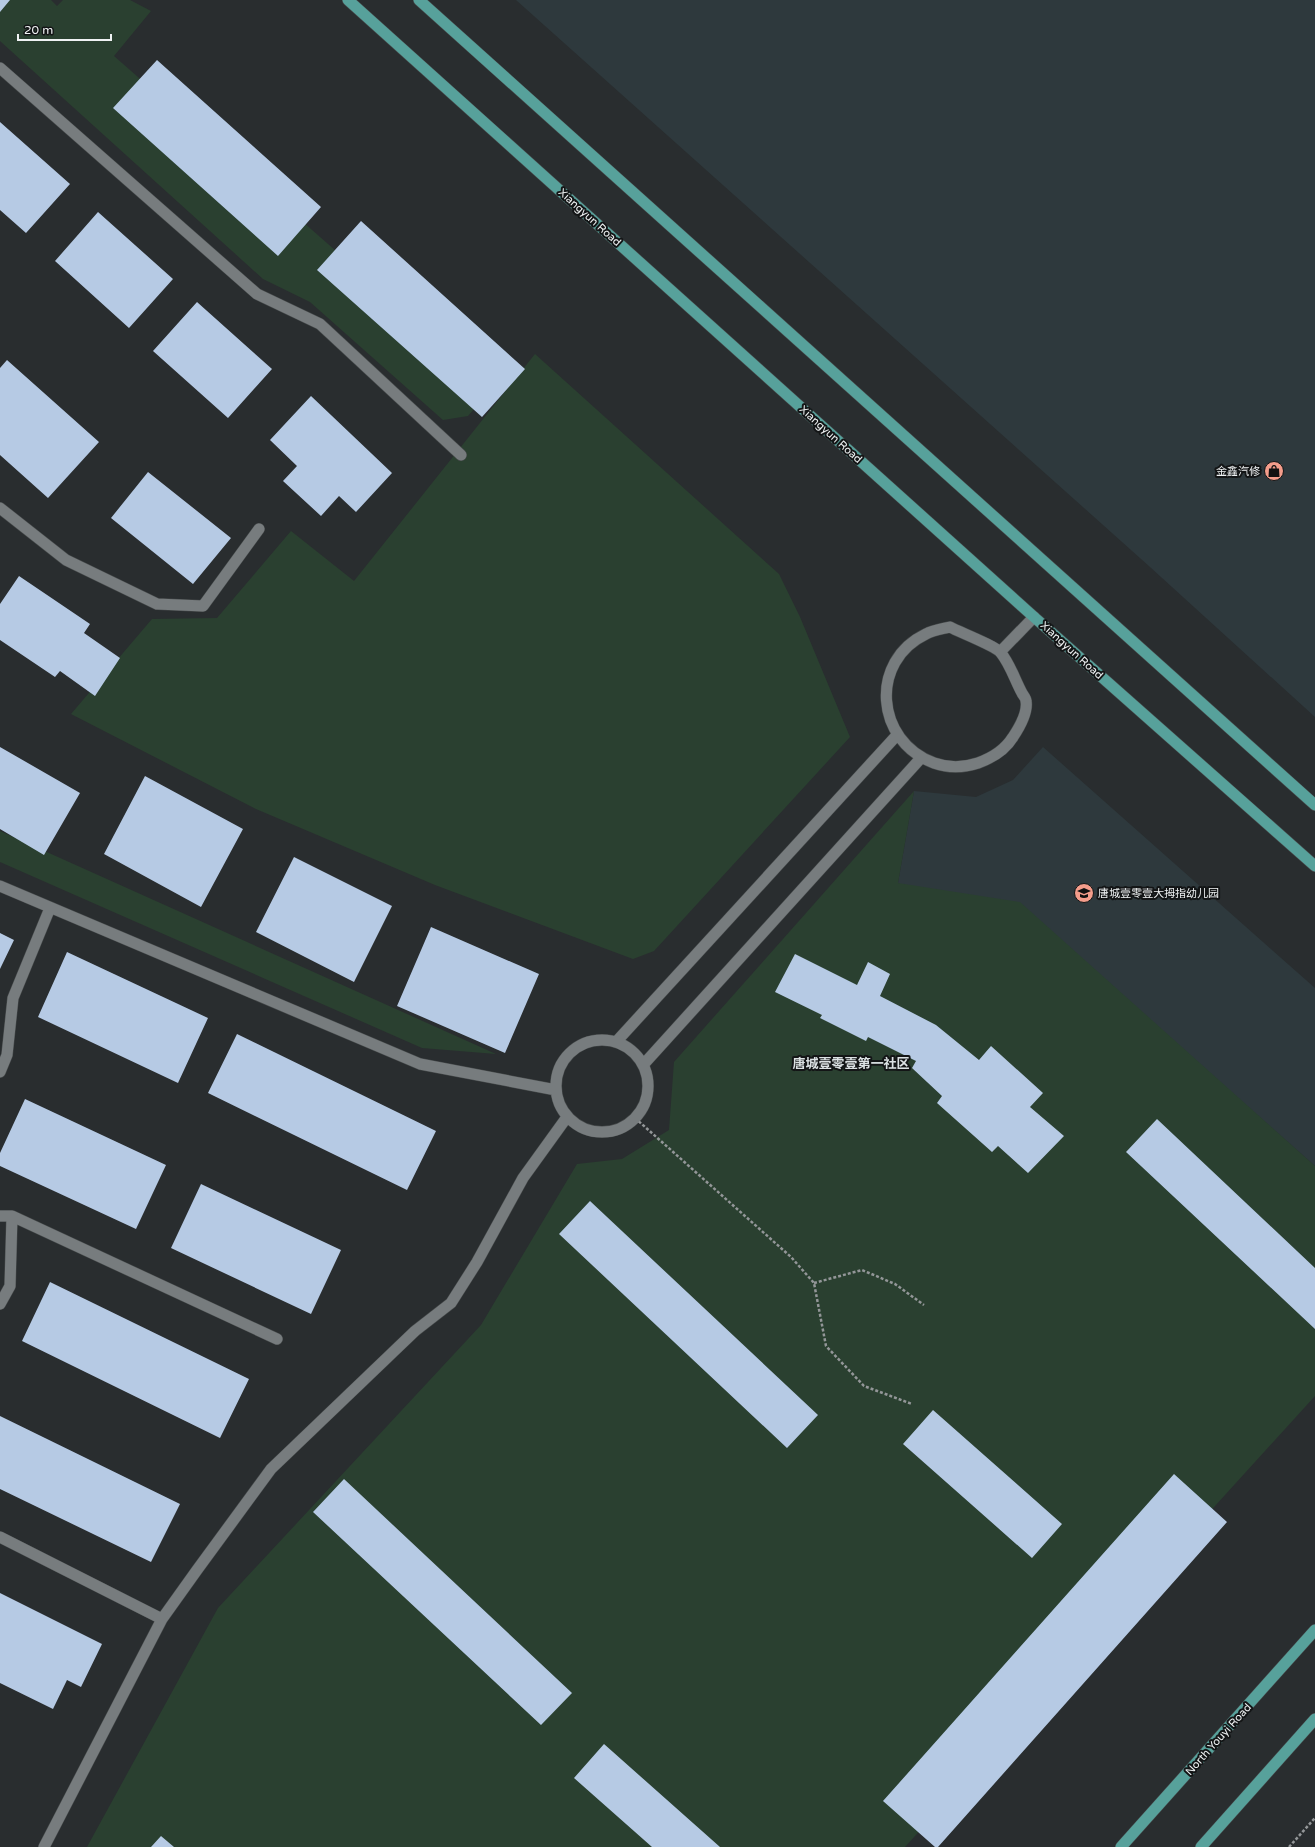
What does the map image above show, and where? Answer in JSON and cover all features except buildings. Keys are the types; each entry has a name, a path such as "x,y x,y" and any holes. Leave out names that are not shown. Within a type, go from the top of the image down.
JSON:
{"main road":[{"name":"Xiangyun Road","path":"348,0 1034,617 1315,866"},
{"path":"419,0 1315,805"},
{"name":"North Youyi Road","path":"1120,1847 1315,1630"},
{"path":"1201,1847 1315,1719"}],"lane":[{"path":"0,68 257,294 320,324 462,455"},
{"path":"0,508 66,560 157,604 203,606 259,529"},
{"path":"1000,652 1034,617"},
{"path":"950,627 1000,652 1026,700 1021,724 1009,744 990,759 967,767 944,766 921,758 908,748 897,735 887,713 886,689 893,666 907,647 926,633 950,627"},
{"path":"616,1042 897,735"},
{"path":"643,1065 921,758"},
{"path":"0,886 420,1064 556,1090"},
{"path":"0,1072 7,1056 13,998 50,908"},
{"path":"601,1040 616,1042 627,1047 636,1055 643,1065 648,1078 644,1106 635,1118 623,1127 609,1132 594,1132 579,1126 568,1117 560,1104 556,1090 557,1075 563,1061 573,1050 586,1043 601,1040"},
{"path":"44,1847 162,1619 271,1469 415,1331 451,1303 477,1262 522,1178 568,1117"},
{"path":"0,1216 12,1216 277,1339"},
{"path":"0,1304 10,1286 12,1216"},
{"path":"0,1537 162,1619"}],"path":[{"path":"635,1118 791,1257 814,1283 826,1346 864,1386 912,1404"},
{"path":"814,1283 862,1270 895,1284 924,1305"},
{"path":"1289,1847 1315,1818"}],"shaded area":[{"path":"516,0 1315,0 1315,717 1150,567"},
{"name":"唐城壹零壹大拇指幼儿园","path":"1043,747 1315,988 1315,1166 1179,1046 898,883 914,791 976,797 1013,780"}],"green space":[{"path":"0,0 51,0 57,6 63,0 130,0 151,11 114,56 492,388 468,416 443,420 310,302 263,279 0,41"},
{"path":"535,354 779,574 800,617 850,737 654,951 633,959 435,885 256,809 71,714 152,619 217,618 291,531 354,581"},
{"path":"914,791 898,883 1020,902 1315,1166 1315,1396 905,1847 87,1847 218,1608 481,1325 577,1164 622,1159 669,1130 674,1062"},
{"path":"0,831 496,1054 422,1048 0,862"}],"place":[{"name":"金鑫汽修","path":"1274,471"},
{"name":"唐城壹零壹大拇指幼儿园","path":"1084,893"}],"district":[{"name":"唐城壹零壹第一社区","path":"851,1063"}]}
